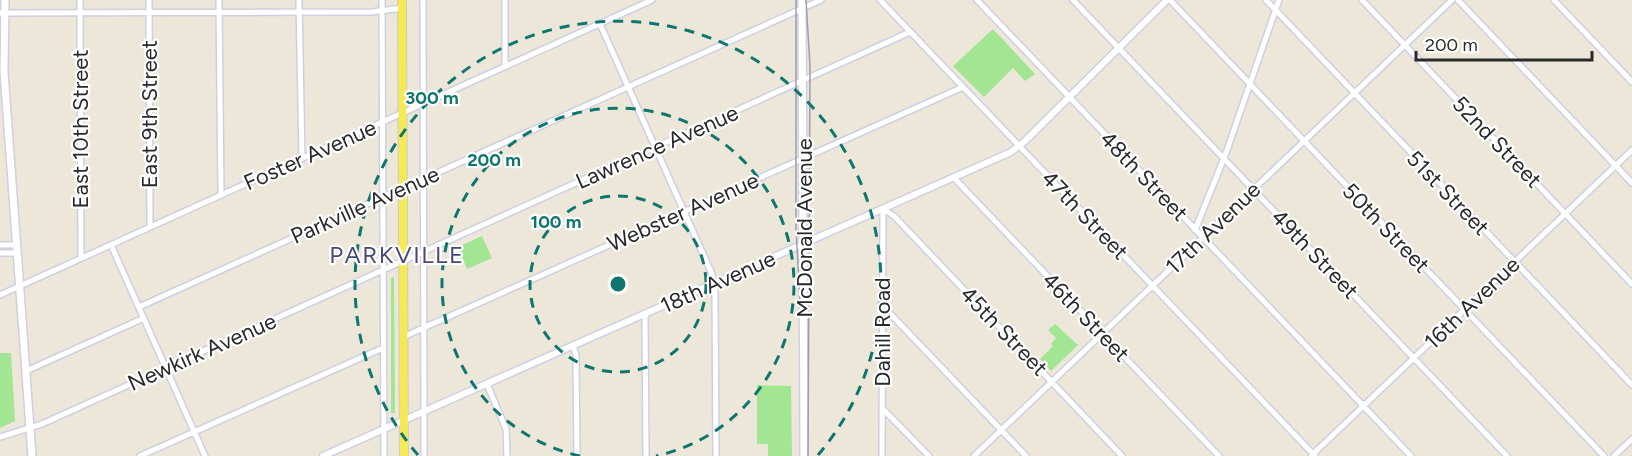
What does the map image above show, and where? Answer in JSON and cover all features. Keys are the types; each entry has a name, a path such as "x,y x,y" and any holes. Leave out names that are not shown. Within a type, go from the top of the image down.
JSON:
{"main road":[{"path":"5,0 2,13 4,72 32,456"},
{"path":"402,4 404,456"},
{"name":"McDonald Avenue","path":"802,4 804,456"}],"street":[{"name":"East 10th Street","path":"80,0 81,258"},
{"name":"East 9th Street","path":"149,0 150,227"},
{"path":"219,0 221,195"},
{"path":"299,0 302,159"},
{"path":"381,0 384,456"},
{"path":"423,0 424,456"},
{"path":"505,0 505,67"},
{"name":"Foster Avenue","path":"0,295 652,0"},
{"name":"Parkville Avenue","path":"139,307 627,86 802,4 821,0"},
{"name":"48th Street","path":"977,0 1411,456"},
{"name":"49th Street","path":"1073,0 1507,456"},
{"name":"18th Avenue","path":"323,456 954,178 1019,146 1168,0"},
{"name":"50th Street","path":"1168,0 1604,456"},
{"name":"51st Street","path":"1266,0 1353,95 1632,385"},
{"path":"1195,230 1224,158 1279,0"},
{"name":"52nd Street","path":"1362,0 1632,284"},
{"name":"17th Avenue","path":"974,456 1452,0"},
{"path":"1458,0 1632,183"},
{"path":"1554,0 1632,82"},
{"name":"47th Street","path":"882,1 1313,455"},
{"path":"2,13 299,12 382,10 402,4"},
{"path":"600,24 712,274 716,456"},
{"name":"Lawrence Avenue","path":"403,262 910,32"},
{"name":"Webster Avenue","path":"403,337 963,87"},
{"name":"16th Avenue","path":"1313,455 1632,150"},
{"name":"46th Street","path":"954,178 1219,456"},
{"name":"Dahill Road","path":"882,456 883,209"},
{"name":"45th Street","path":"883,209 895,217 1122,456"},
{"path":"0,245 17,249"},
{"path":"111,245 205,456"},
{"path":"0,253 17,249"},
{"name":"Newkirk Avenue","path":"0,437 42,424 403,262"},
{"path":"881,304 1026,456"},
{"path":"645,314 646,456"},
{"path":"26,371 144,318"},
{"path":"573,345 576,355 577,456"},
{"path":"140,456 382,348"},
{"path":"487,384 506,429 507,456"},
{"path":"882,408 929,456"},
{"path":"1614,456 1632,439"}],"green space":[{"path":"993,29 1035,74 1025,81 1013,68 984,97 953,66"},
{"path":"482,236 492,258 467,269 458,247"},
{"path":"394,277 395,413 391,413 391,278"},
{"path":"1055,324 1078,345 1051,371 1040,359 1053,346 1051,344 1056,338 1048,330"},
{"path":"0,353 11,353 15,421 0,428"},
{"path":"757,385 791,386 792,456 768,456 768,444 757,444"}],"railway":[{"path":"796,0 796,230 800,300"},
{"path":"806,0 810,66 808,456"}],"district":[{"name":"PARKVILLE","path":"397,254"}]}
